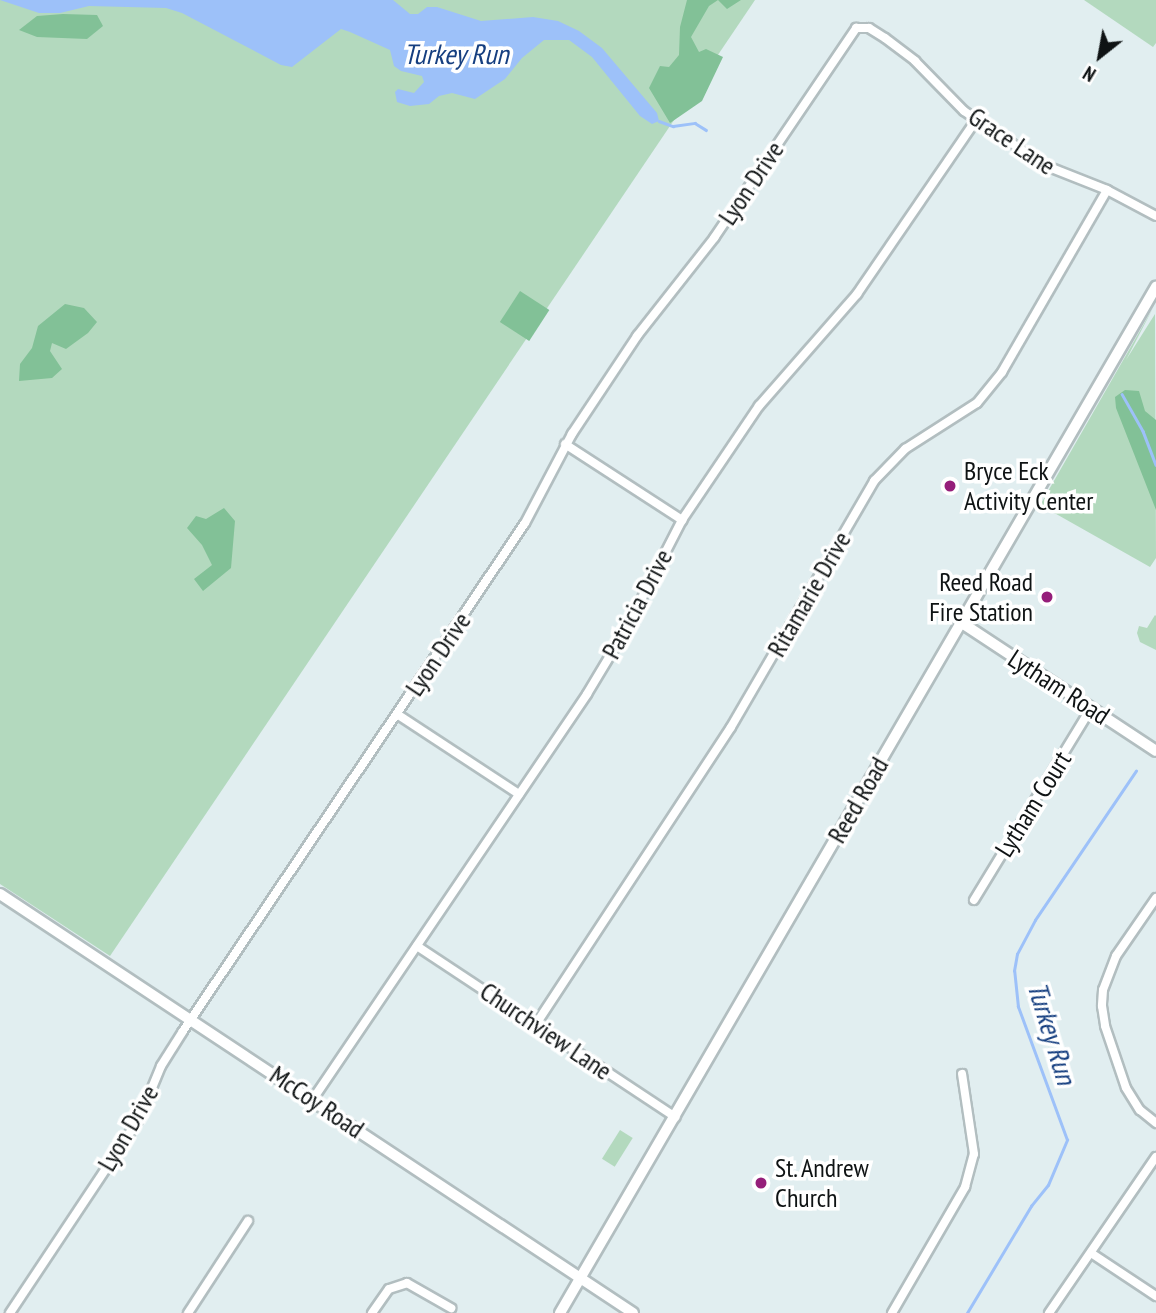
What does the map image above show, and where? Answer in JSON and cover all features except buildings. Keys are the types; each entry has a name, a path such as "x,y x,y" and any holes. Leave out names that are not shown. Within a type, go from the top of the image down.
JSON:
{"main road":[{"name":"Reed Road","path":"560,1313 1156,287"},
{"name":"Lytham Road","path":"962,623 1156,751"},
{"name":"McCoy Road","path":"0,894 633,1313"}],"street":[{"name":"Lyon Drive","path":"10,1313 140,1117 162,1066 191,1019 526,523 565,444 637,336 714,238 853,31 861,26 885,38"},
{"name":"Grace Lane","path":"885,38 915,61 976,120 1044,165 1107,190 1156,216"},
{"name":"Patricia Drive","path":"313,1099 610,656 682,520 774,386 857,295 976,120"},
{"name":"Ritamarie Drive","path":"536,1024 731,727 874,481 905,449 977,403 1002,372 1107,190"},
{"path":"565,444 682,520"},
{"name":"Lytham Court","path":"974,900 1091,708"},
{"path":"397,714 519,794"},
{"path":"1156,898 1116,956 1106,981 1102,1006 1105,1026 1126,1088 1140,1111 1156,1123"},
{"name":"Churchview Lane","path":"417,946 675,1117"},
{"path":"892,1313 965,1186 974,1154 962,1074"},
{"path":"1049,1313 1156,1157"},
{"path":"188,1313 248,1221"},
{"path":"1091,1253 1156,1296"},
{"path":"372,1313 389,1289 400,1283 413,1284 451,1308"}],"green space":[{"path":"0,0 755,0 110,956 0,884"},
{"path":"687,0 718,0 709,6 691,37 699,52 706,49 723,57 702,101 670,123 649,88 660,66 669,67 679,55 680,27"},
{"path":"718,0 741,0 727,9"},
{"path":"1084,0 1156,0 1156,43 1153,47"},
{"path":"97,15 103,26 87,39 37,37 19,30 37,16"},
{"path":"520,291 549,310 529,341 500,322"},
{"path":"65,304 84,308 97,322 88,333 66,349 52,343 50,351 62,369 52,378 19,381 20,364 32,348 38,326"},
{"path":"1153,308 1126,360 1155,314 1156,558 1150,567 1042,506 1039,507"},
{"path":"1125,390 1139,391 1145,411 1156,420 1156,510 1116,408 1115,397"},
{"path":"224,508 235,521 231,568 203,591 194,579 212,565 202,545 187,528 196,516 206,519"},
{"path":"1155,615 1156,650 1140,642 1137,633 1139,626 1147,628"},
{"path":"620,1130 633,1138 615,1167 602,1159"}],"water":[{"name":"Turkey Run","path":"0,0 393,0 410,14 418,14 427,7 437,7 481,21 533,17 558,21 579,31 602,48 657,113 659,121 652,124 640,116 592,57 569,40 544,40 522,58 505,79 475,99 452,93 439,96 429,104 410,106 397,102 395,92 398,89 414,93 424,82 422,76 401,71 394,66 390,50 341,29 292,67 281,65 182,13 166,8 89,6 60,13 39,13"}],"waterway":[{"name":"Turkey Run","path":"659,121 673,126 695,123 706,130"},
{"name":"Turkey Run","path":"1122,394 1143,431 1156,465"},
{"name":"Turkey Run","path":"967,1313 1031,1206 1048,1185 1067,1140 1018,1007 1014,971 1017,954 1035,920 1136,771"}],"place":[{"name":"Bryce Eck Activity Center","path":"950,486"},
{"name":"Reed Road Fire Station","path":"1047,597"},
{"name":"St. Andrew Church","path":"761,1183"}]}
